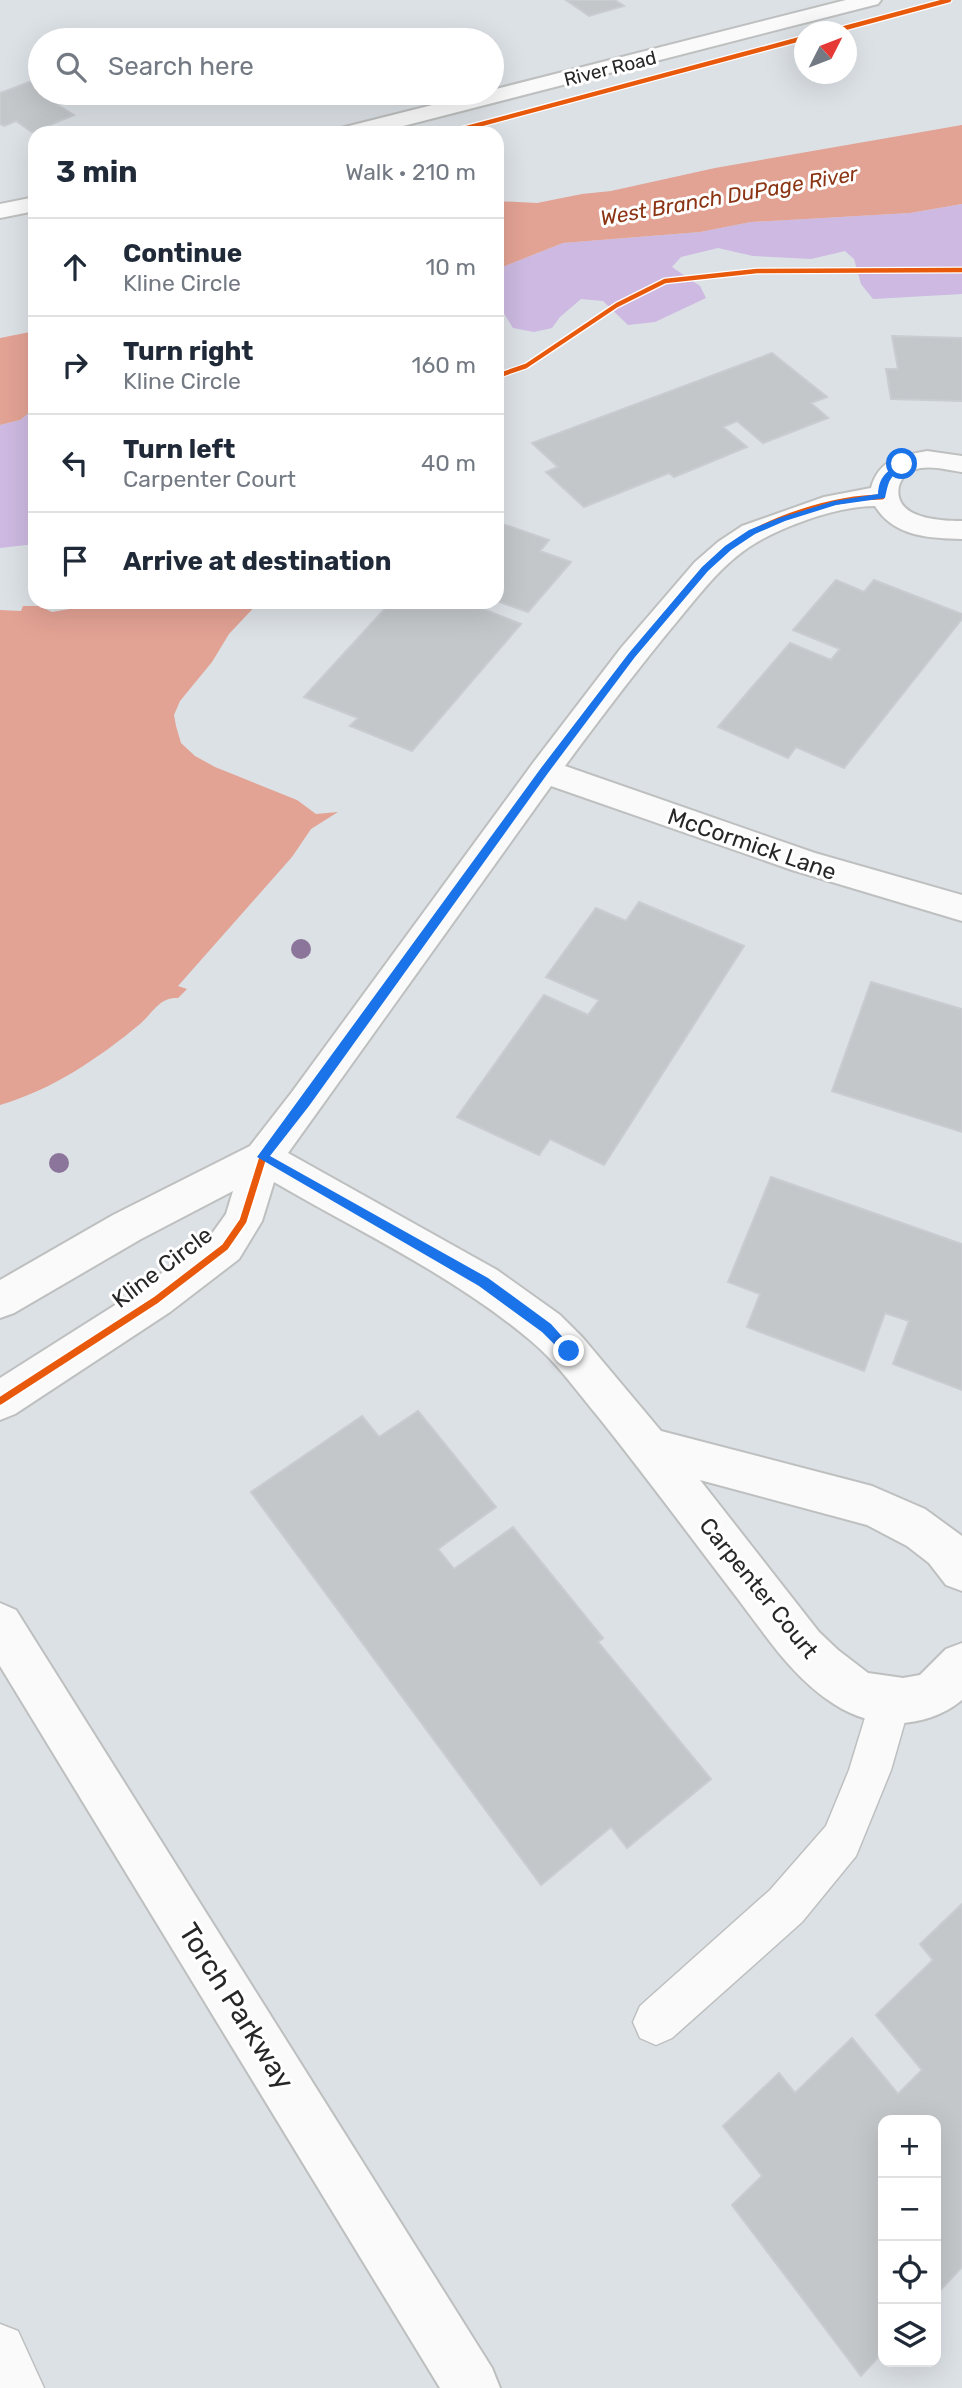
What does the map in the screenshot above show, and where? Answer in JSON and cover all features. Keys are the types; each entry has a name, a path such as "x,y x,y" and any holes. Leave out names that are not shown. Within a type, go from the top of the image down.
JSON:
{"street":[{"name":"River Road","path":"504,94 871,0"},
{"name":"River Road","path":"376,126 459,105"},
{"path":"0,211 28,205"},
{"path":"962,464 931,459 902,464 889,473 883,482 883,497 888,507 900,518 933,530 962,530"},
{"name":"Kline Circle","path":"0,1401 156,1300 225,1247 243,1221 263,1157 305,1103 544,771 666,614 705,569 728,548 752,532 834,503 860,497 883,497"},
{"name":"McCormick Lane","path":"544,771 754,847 869,884 962,908"},
{"name":"Kline Circle","path":"0,1301 127,1227 263,1157"},
{"name":"Carpenter Court","path":"263,1157 484,1282 523,1309 569,1351 648,1447 803,1648 831,1675 860,1694 890,1700 917,1701 939,1690 962,1665"},
{"path":"648,1447 872,1506 905,1520 937,1542 962,1570"},
{"name":"Torch Parkway","path":"0,1625 472,2388"}],"lane":[{"path":"656,2022 786,1906 841,1841 870,1770 890,1700"},
{"path":"0,2349 19,2388"}],"shaded area":[{"path":"962,204 962,294 873,299 861,284 854,259 845,251 811,259 753,256 718,248 681,257 672,267 700,286 706,298 655,322 628,325 603,301 581,299 560,317 552,328 534,332 513,328 504,314 504,266 563,243 700,232 751,222 910,213"},
{"path":"28,414 28,545 0,548 0,425 20,420"}],"water":[{"name":"West Branch DuPage River","path":"962,125 962,204 910,213 751,222 700,232 563,243 504,266 504,201 537,203 611,191 715,168"},
{"path":"28,332 28,414 20,420 0,425 0,338"},
{"path":"23,606 28,606 28,609 46,609 52,612 70,609 252,609 229,634 212,662 180,701 174,715 181,743 195,756 215,767 297,800 316,814 338,812 311,829 292,857 178,986 187,989 178,998 161,1003 124,1037 74,1072 38,1091 0,1105 0,610 21,611"}],"building":[{"path":"566,0 615,0 624,6 589,16"},
{"path":"28,82 28,105 58,105 74,115 47,126 28,126 28,129 16,121 4,126 0,124 0,93"},
{"path":"892,336 962,338 962,401 891,399 886,369 898,369"},
{"path":"772,353 827,397 811,403 828,418 763,443 737,421 723,427 747,447 674,477 669,473 584,507 546,472 558,467 532,443"},
{"path":"504,524 549,540 540,551 571,562 528,612 504,603"},
{"path":"836,580 864,592 874,580 962,614 962,619 844,768 796,747 788,758 718,727 790,643 831,660 840,649 793,630"},
{"path":"385,609 483,609 521,624 412,751 350,726 358,718 304,697"},
{"path":"639,902 744,946 604,1165 550,1139 539,1155 457,1117 544,995 588,1015 599,1000 546,977 596,908 626,921"},
{"path":"871,982 962,1009 962,1132 832,1091"},
{"path":"771,1177 962,1244 962,1390 893,1364 909,1321 885,1313 864,1371 747,1327 760,1294 728,1282"},
{"path":"418,1411 496,1507 438,1549 454,1569 513,1527 603,1638 598,1642 711,1779 627,1848 611,1827 541,1885 251,1492 362,1416 379,1437"},
{"path":"962,1904 962,2267 941,2290 941,2115 878,2115 878,2357 861,2376 732,2205 762,2176 723,2126 779,2073 795,2093 852,2038 898,2094 922,2070 876,2015 933,1960 920,1944"}],"cycle path":[{"path":"857,25 949,0"},
{"path":"474,126 794,41"},
{"path":"504,374 526,366 617,305 665,281 757,271 962,270"},
{"path":"0,1401 156,1300 225,1247 243,1221 263,1157 305,1103 544,771 632,655 705,569 728,548 752,532 834,503 861,497 882,497"}],"route":[{"path":"569,1351 523,1309 484,1282 263,1157 305,1103 544,771 632,655 705,569 728,548 752,532 834,503 860,497 883,497 883,482 889,473 902,464"}]}
